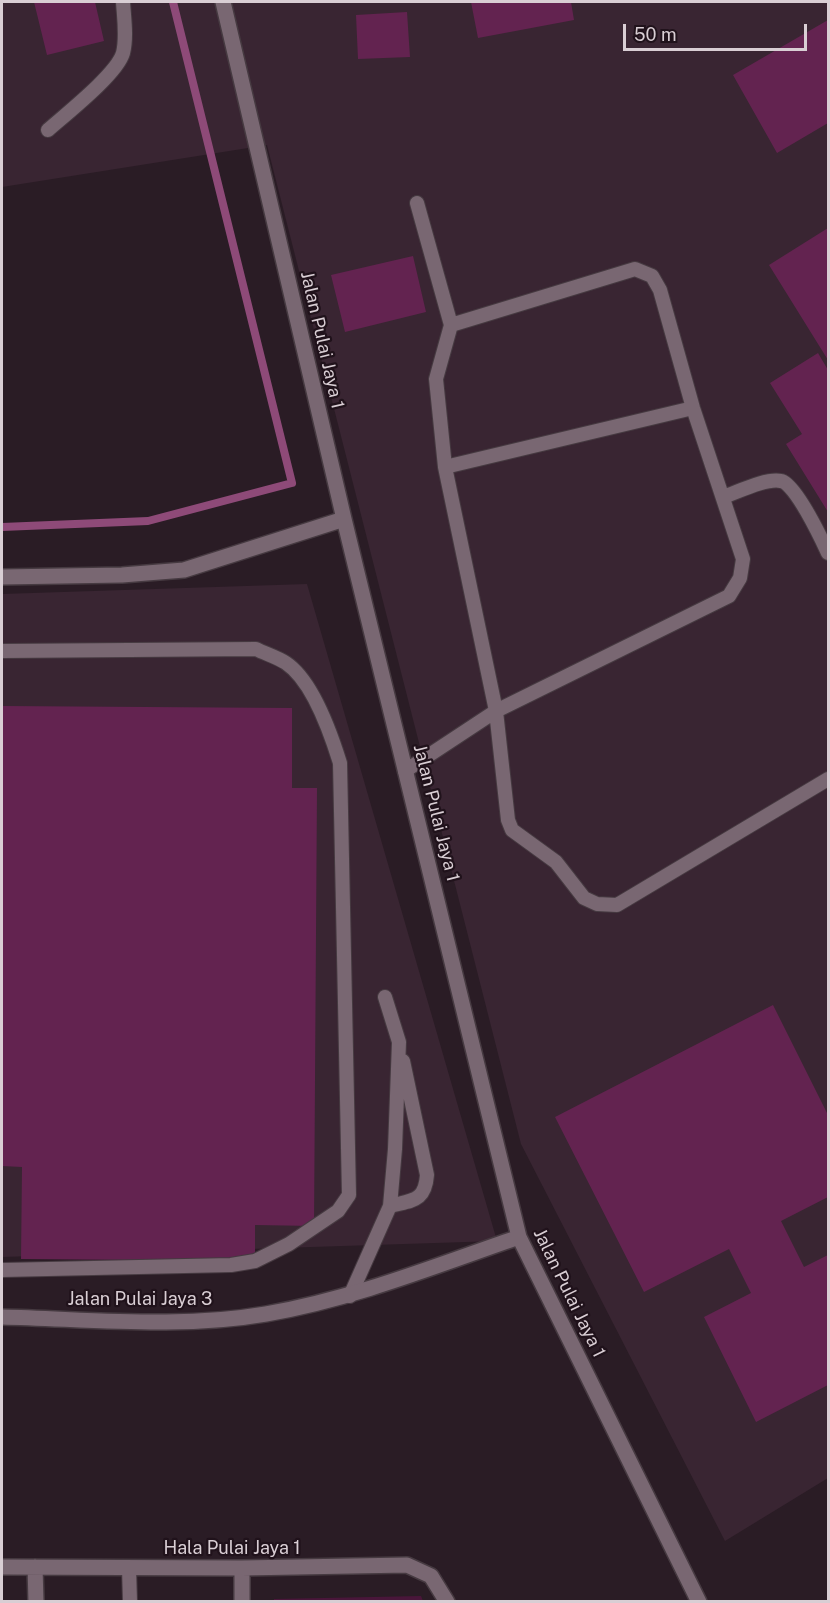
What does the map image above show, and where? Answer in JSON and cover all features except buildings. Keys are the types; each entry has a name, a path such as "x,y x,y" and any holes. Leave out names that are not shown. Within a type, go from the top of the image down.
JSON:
{"street":[{"name":"Jalan Pulai Jaya 1","path":"223,2 405,771 519,1237 699,1602"},
{"path":"2,577 122,575 184,570 345,519"},
{"name":"Jalan Pulai Jaya 3","path":"2,1317 179,1322 265,1314 350,1296 519,1237"},
{"name":"Hala Pulai Jaya 1","path":"2,1567 242,1568 407,1565 431,1576 447,1602"},
{"path":"35,1567 36,1602"},
{"path":"242,1568 242,1602"}],"lane":[{"path":"48,130 108,75 122,57 125,44 123,2"},
{"path":"417,203 451,325 436,379 445,467 496,711 508,820 513,830 556,862 584,898 597,904 617,905 828,779"},
{"path":"405,771 496,711 729,596 740,578 743,559 693,408 660,290 652,276 635,269 451,325"},
{"path":"445,467 693,408"},
{"path":"723,497 769,481 783,481 793,488 828,553"},
{"path":"2,651 256,650 288,664 303,680 331,731 340,763 349,1195 338,1211 325,1221 289,1244 255,1261 231,1265 2,1270"},
{"path":"386,996 399,1041 427,1175 426,1189 420,1197 390,1206"},
{"path":"350,1296 390,1206 395,1149 399,1041"},
{"path":"129,1568 130,1602"}],"shaded area":[{"path":"2,2 828,2 828,1478 725,1541 521,1144 267,145 2,187"},
{"path":"307,584 497,1241 2,1257 2,594"},
{"path":"421,1596 423,1601 274,1602 274,1599"}],"waterway":[{"path":"2,527 148,521 292,483 173,2"}]}
